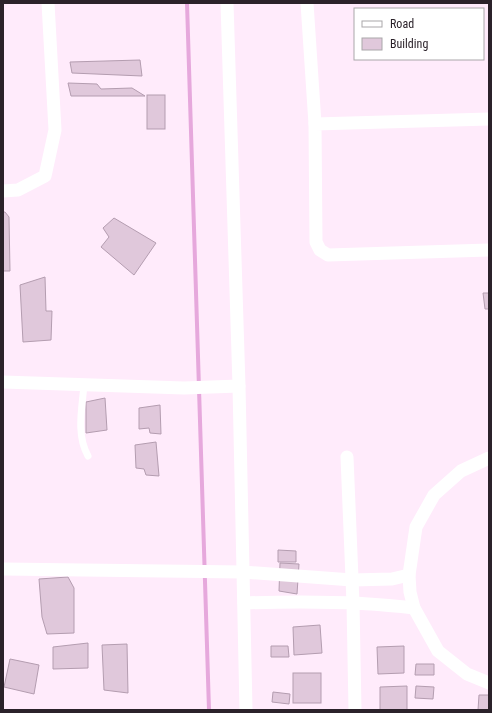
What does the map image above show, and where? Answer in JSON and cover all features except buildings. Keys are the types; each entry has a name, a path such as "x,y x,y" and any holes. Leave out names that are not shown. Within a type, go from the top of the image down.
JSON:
{"street":[{"path":"3,191 18,190 46,176 54,130 48,3"},
{"path":"227,3 239,386 246,710"},
{"path":"307,3 315,124 316,242 320,250 328,255 489,250"},
{"path":"315,124 489,119"},
{"path":"3,382 184,388 239,386"},
{"path":"347,457 353,603 355,710"},
{"path":"489,458 461,471 434,495 416,527 409,575 410,592 414,608 438,651 467,674 489,683"},
{"path":"3,569 213,571 352,580 392,579 409,575"},
{"path":"244,603 353,603 414,608"}],"lane":[{"path":"84,385 81,429 82,446 88,456"}],"waterway":[{"path":"187,3 209,710"}]}
